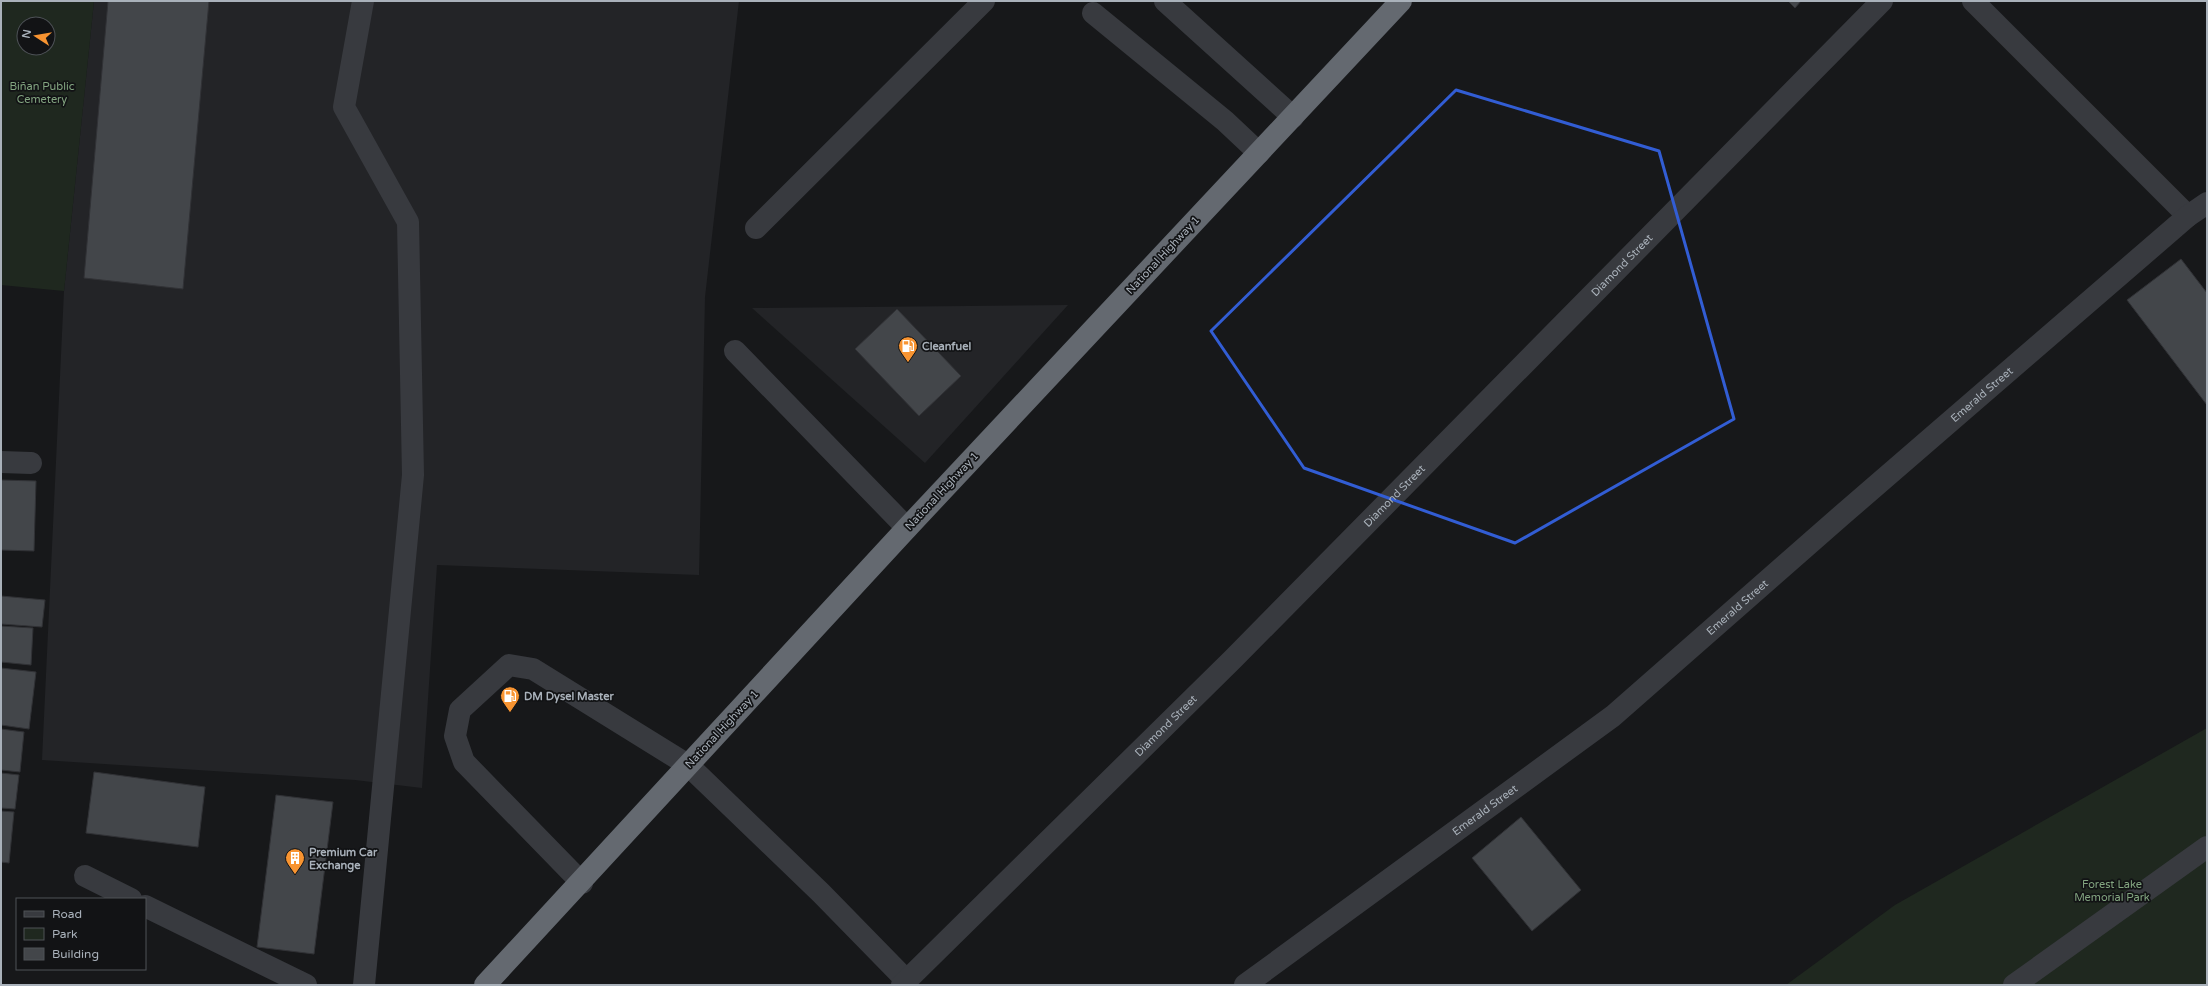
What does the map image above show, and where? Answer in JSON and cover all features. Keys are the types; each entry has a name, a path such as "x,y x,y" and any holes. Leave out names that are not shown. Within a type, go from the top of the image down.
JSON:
{"highway":[{"name":"National Highway 1","path":"486,985 582,883 688,765 907,528 1402,1"}],"street":[{"path":"363,1 344,108 408,222 413,475 364,985"},
{"path":"756,228 984,1"},
{"path":"1165,1 1293,117"},
{"name":"Diamond Street","path":"904,983 1233,659 1882,1"},
{"path":"1973,1 2188,216"},
{"path":"1093,13 1225,121 1259,153"},
{"name":"Emerald Street","path":"1245,985 1613,716 1842,515 2188,216 2207,203"},
{"path":"735,351 907,528"},
{"path":"1,462 31,463"},
{"path":"582,883 464,762 455,736 460,710 509,665 533,669 688,765 821,893 904,983"},
{"path":"2014,985 2207,847"},
{"path":"85,876 129,898"},
{"path":"146,906 306,985"}],"highlighted area":[{"path":"1456,90 1659,151 1734,419 1515,543 1304,468 1211,331"}],"shaded area":[{"path":"94,1 739,1 705,297 699,575 437,565 422,788 355,780 42,760 64,291"},
{"path":"1068,305 925,463 752,308"}],"green space":[{"name":"Biñan Public Cemetery","path":"1,1 94,1 64,291 1,285"},
{"name":"Forest Lake Memorial Park","path":"2207,728 2207,985 1786,985 1895,905"}],"building":[{"path":"108,1 209,1 183,289 84,278"},
{"path":"1788,1 1801,1 1795,8"},
{"path":"2181,259 2207,293 2207,405 2127,300"},
{"name":"Cleanfuel","path":"897,309 961,376 919,416 855,349"},
{"path":"1,480 36,481 34,551 1,550"},
{"path":"1,596 45,600 42,627 1,624"},
{"path":"1,626 33,628 31,665 1,662"},
{"path":"1,668 36,672 29,729 1,725"},
{"path":"1,729 24,732 20,772 1,770"},
{"path":"94,772 205,787 198,847 86,833"},
{"path":"1,773 19,775 15,809 1,808"},
{"name":"Premium Car Exchange","path":"276,795 333,802 314,954 257,947"},
{"path":"1,811 14,812 9,863 1,862"},
{"path":"1521,817 1581,890 1532,931 1472,858"}],"place":[{"name":"Cleanfuel","path":"908,363"},
{"name":"DM Dysel Master","path":"510,713"},
{"name":"Premium Car Exchange","path":"295,875"}]}
